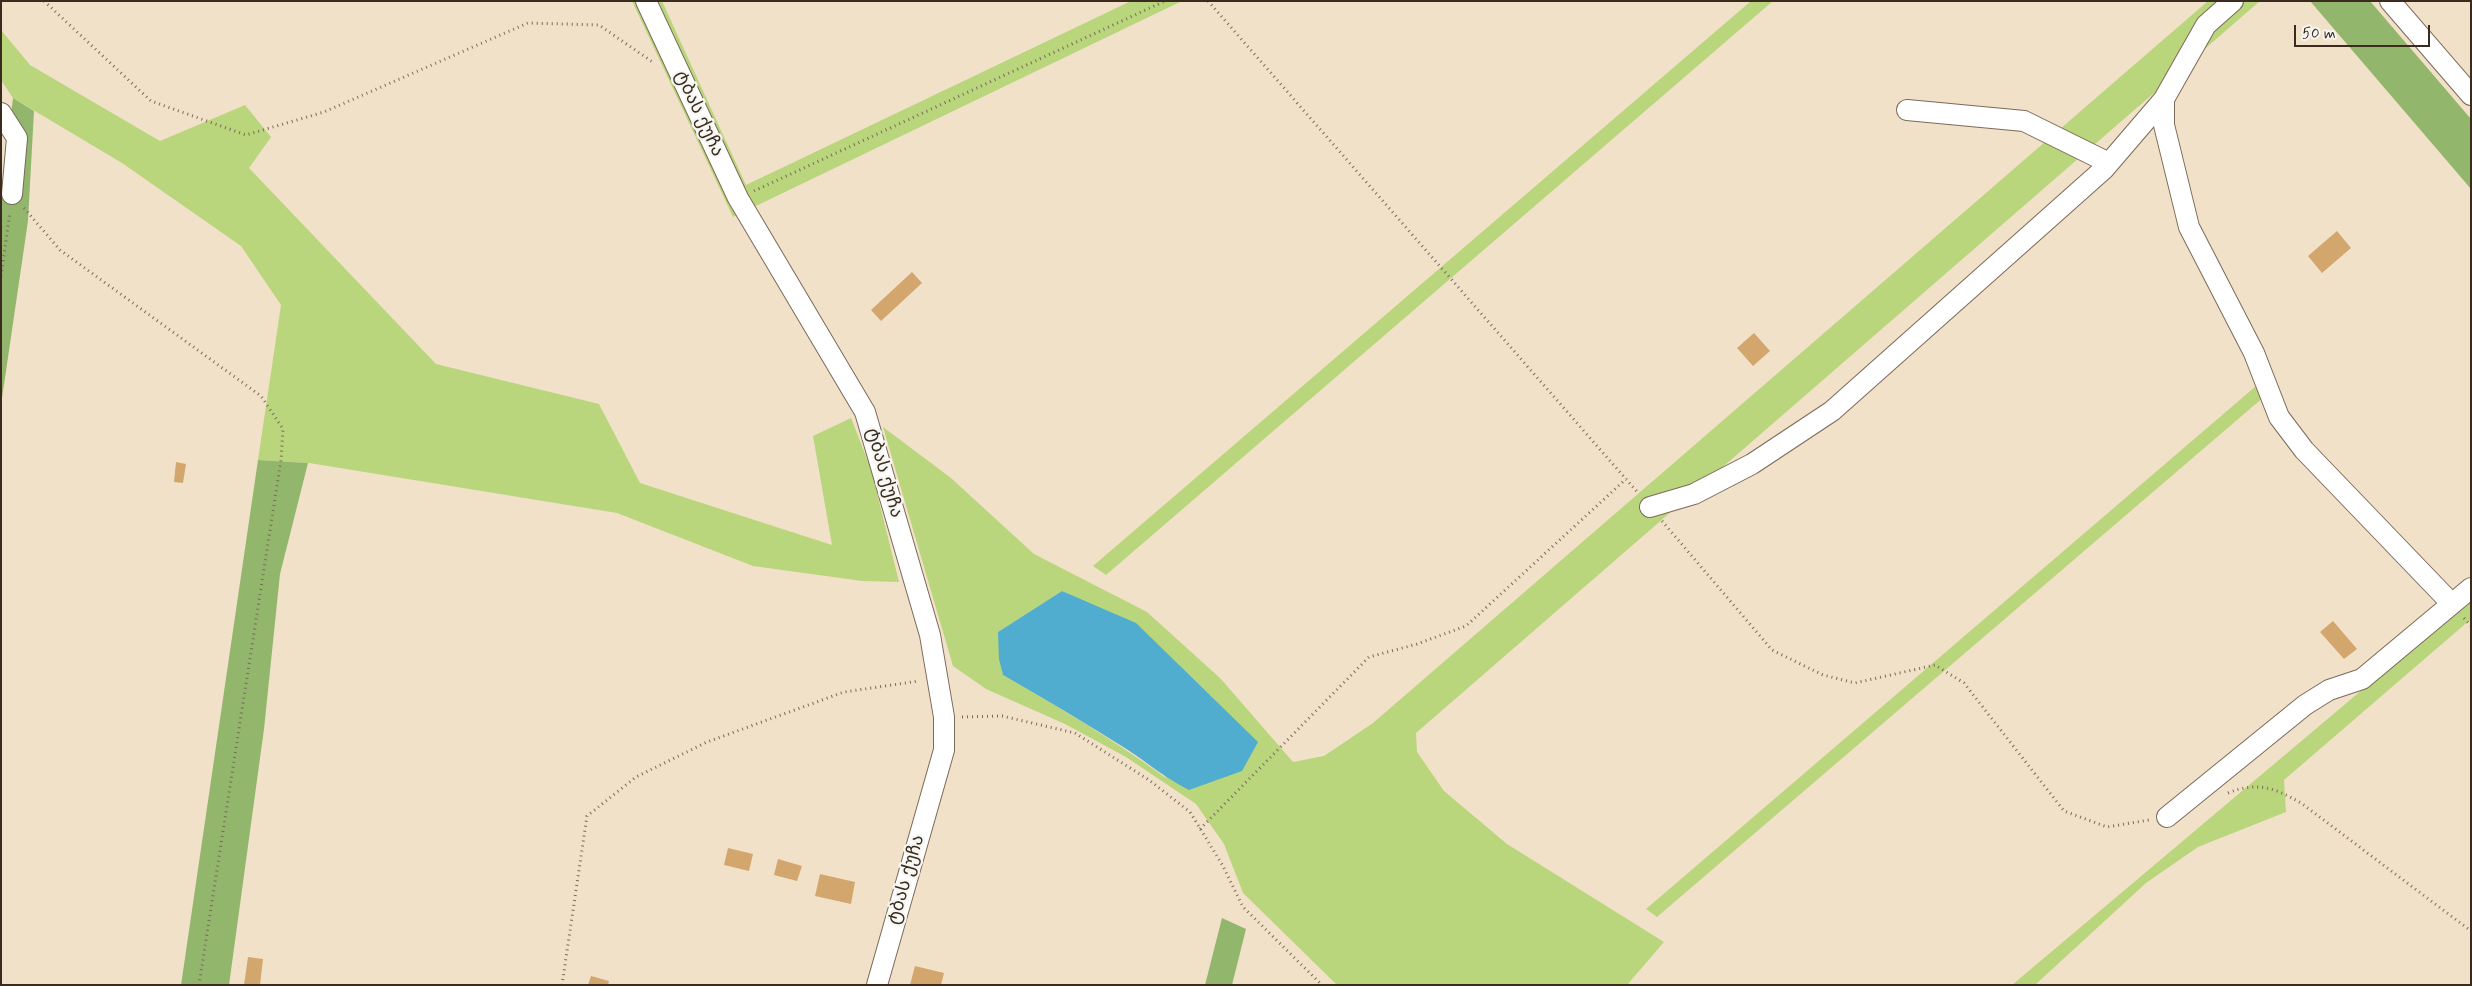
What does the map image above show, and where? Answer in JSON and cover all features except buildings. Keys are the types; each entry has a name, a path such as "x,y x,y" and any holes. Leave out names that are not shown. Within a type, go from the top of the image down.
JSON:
{"street":[{"name":"ტბას ქუჩა","path":"646,1 738,198 865,412 930,635 944,718 944,750 877,985"},
{"path":"1650,507 1694,494 1752,464 1832,411 2109,162 2164,100 2206,25 2234,1"},
{"path":"2390,1 2471,95"},
{"path":"2164,100 2164,125 2189,227 2254,353 2279,417 2304,450 2452,604"},
{"path":"1907,110 2024,121 2109,162"},
{"path":"1,113 17,138 12,194"},
{"path":"2167,818 2305,704 2329,690 2362,679 2471,588"}],"path":[{"path":"44,1 151,101 246,135 324,112 528,23 599,25 684,83"},
{"path":"738,198 1165,1"},
{"path":"1208,1 1626,479 1772,650 1824,675 1855,684 1935,665 1964,683 2064,811 2107,827 2167,818"},
{"path":"1,276 12,194"},
{"path":"12,194 60,250 262,396 283,429 281,460 199,985"},
{"path":"1200,829 1369,657 1416,644 1466,626 1626,479"},
{"path":"562,985 587,816 636,777 707,742 844,692 937,679"},
{"path":"944,718 1002,716 1075,733 1149,780 1190,812 1223,866 1243,907 1322,985"},
{"path":"2220,797 2245,786 2278,789 2301,803 2471,931"}],"green space":[{"path":"632,1 662,1 746,185 1131,1 1182,1 733,217"},
{"path":"1751,1 1773,1 1106,575 1093,566"},
{"path":"2208,1 2260,1 1416,733 1417,752 1444,791 1507,844 1664,942 1627,985 1337,985 1243,893 1224,844 1196,804 1126,757 1065,724 986,689 953,666 883,427 951,478 1034,554 1147,612 1221,679 1293,762 1324,756 1373,723","holes":["1062,591 1083,601 1166,778 1086,724 1003,675 998,632"]},
{"path":"2310,1 2370,1 2471,119 2471,189"},
{"path":"1,30 30,65 160,141 245,105 271,137 249,168 436,364 599,404 640,483 832,545 813,436 851,418 871,469 899,582 862,581 753,566 617,513 309,463 258,460 281,305 241,246 122,163 13,98 1,80"},
{"path":"13,98 34,111 28,221 1,405 1,195"},
{"path":"2256,386 2265,396 1657,917 1646,909"},
{"path":"258,460 308,463 280,574 264,729 229,985 181,985"},
{"path":"2471,598 2471,619 2284,780 2286,812 2198,847 2146,883 2035,985 2012,985"},
{"path":"1222,918 1246,929 1232,985 1205,985"}],"water":[{"path":"1062,591 1136,623 1258,742 1242,771 1189,790 1128,750 1003,675 999,659 998,632"}]}
